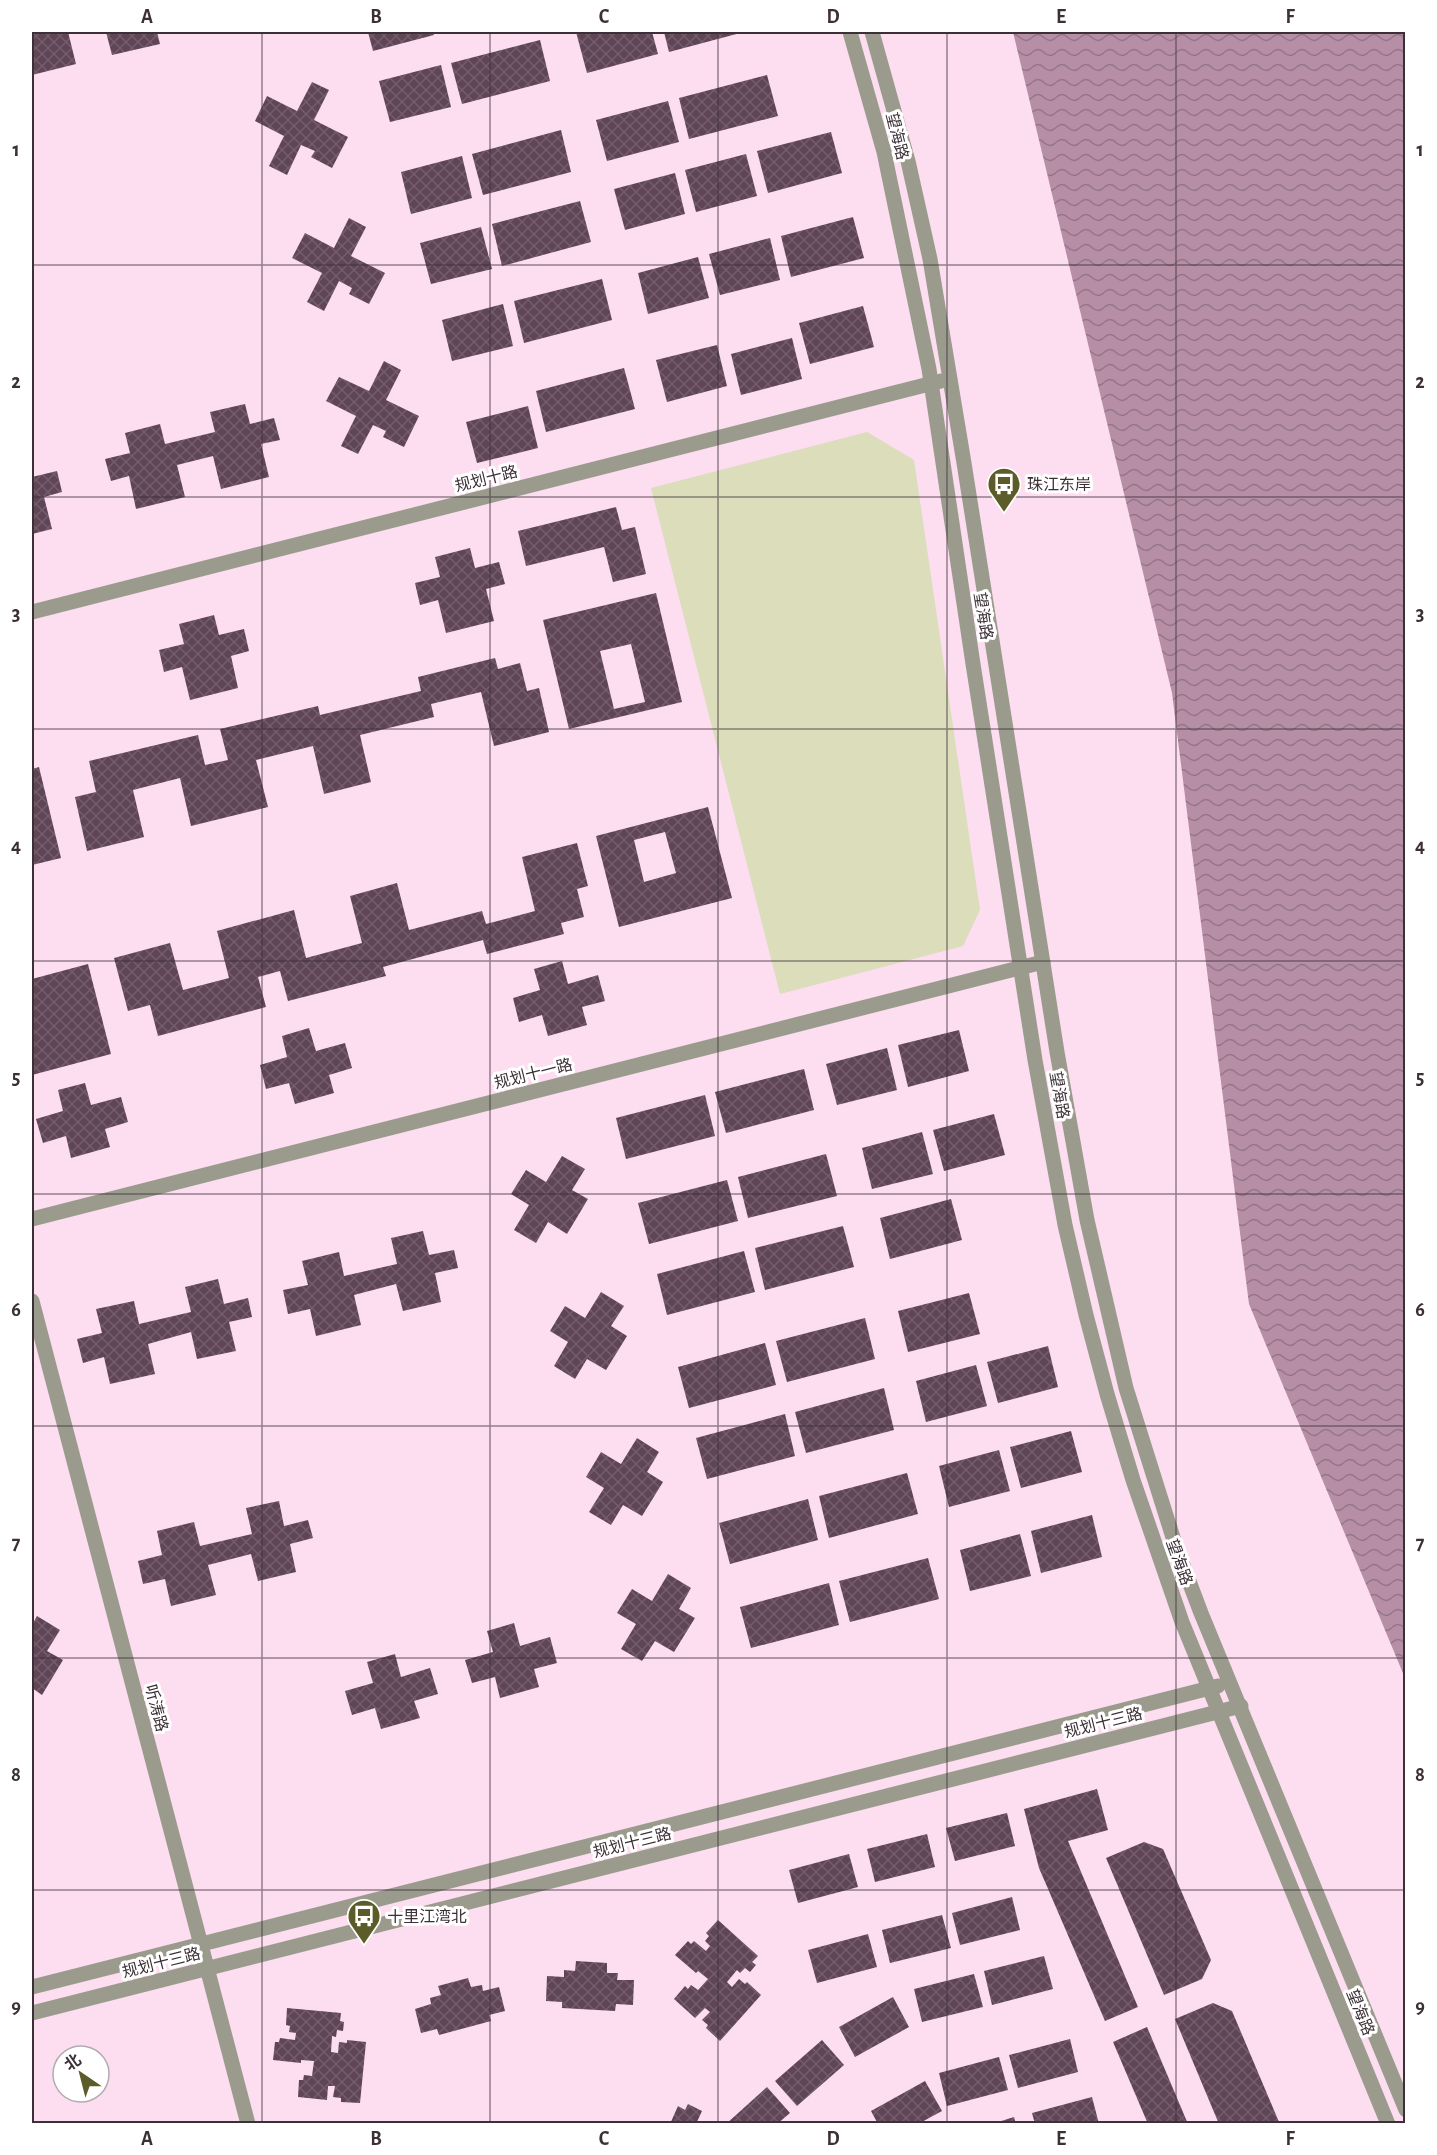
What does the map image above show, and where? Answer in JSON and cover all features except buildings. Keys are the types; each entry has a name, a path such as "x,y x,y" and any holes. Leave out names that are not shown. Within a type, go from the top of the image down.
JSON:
{"street":[{"name":"望海路","path":"850,32 884,152 908,259 931,384 1021,967 1065,1225 1107,1394 1159,1558 1209,1689 1388,2124"},
{"name":"望海路","path":"872,32 921,214 1087,1220 1126,1388 1176,1547 1406,2110"},
{"name":"规划十路","path":"32,612 950,379"},
{"name":"规划十一路","path":"32,1219 1043,962"},
{"name":"听涛路","path":"32,1301 248,2124"},
{"name":"规划十三路","path":"32,1987 1231,1683"},
{"name":"规划十三路","path":"32,2013 1240,1706"}],"green space":[{"path":"867,432 914,460 980,910 963,946 780,994 651,488"}],"water":[{"path":"1013,32 1405,32 1405,1678 1249,1304 1172,693"}],"place":[{"name":"珠江东岸","path":"1004,513"},
{"name":"十里江湾北","path":"364,1945"}]}
